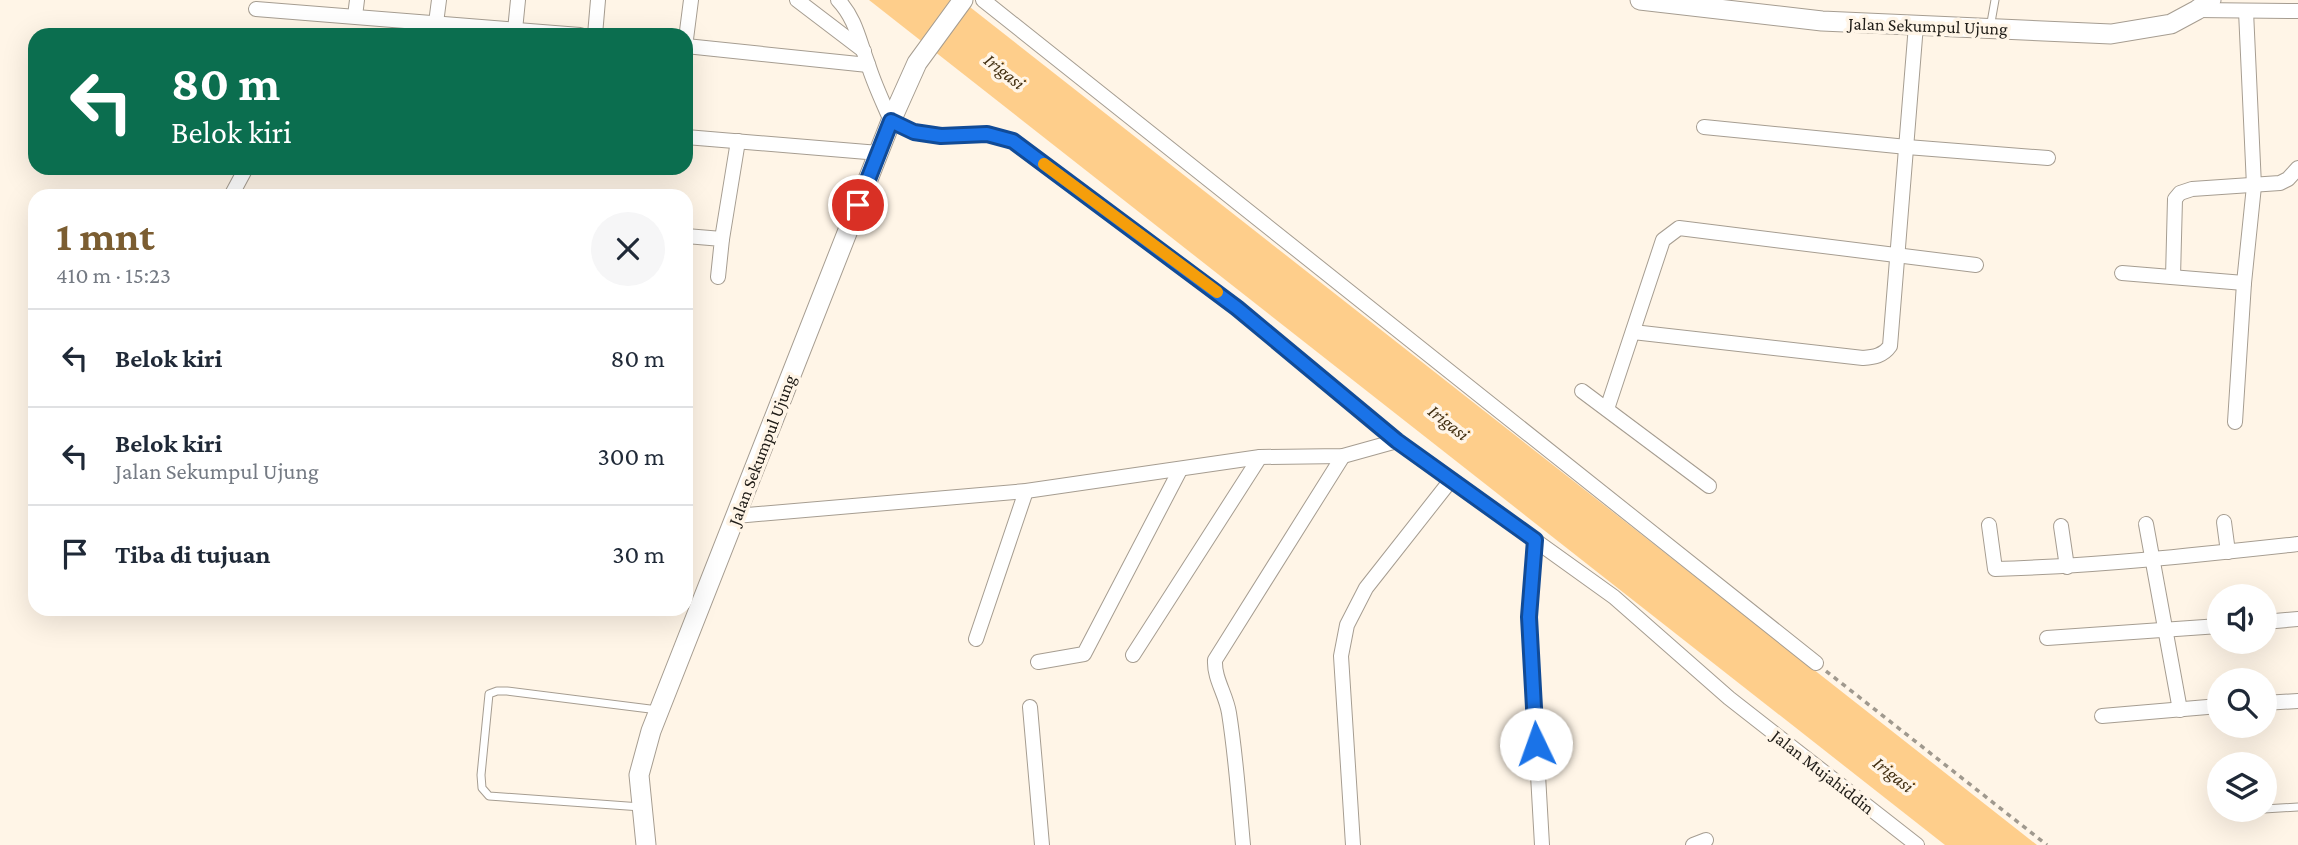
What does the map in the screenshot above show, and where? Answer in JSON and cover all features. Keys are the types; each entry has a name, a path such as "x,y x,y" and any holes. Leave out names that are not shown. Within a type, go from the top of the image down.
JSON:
{"main road":[{"name":"Jalan Sekumpul Ujung","path":"646,845 639,775 641,760 659,710 891,121 917,63 963,0"},
{"name":"Jalan Sekumpul Ujung","path":"1640,0 1700,4 1822,21 2111,34 2171,24 2204,5"}],"street":[{"path":"355,16 357,0"},
{"path":"436,23 439,0"},
{"path":"515,28 519,0"},
{"path":"596,28 598,0"},
{"path":"688,28 691,0"},
{"path":"797,0 866,58"},
{"path":"838,0 850,14 891,121"},
{"path":"983,0 1816,663"},
{"path":"2204,5 2246,11 2298,11"},
{"path":"256,9 288,6 355,16 492,28"},
{"path":"2235,422 2244,283 2254,186 2246,11"},
{"path":"1633,332 1875,357 1886,352 1890,346 1916,25"},
{"path":"693,46 866,58"},
{"name":"Jalan Mujahiddin","path":"891,121 914,132 941,136 987,134 1013,141 1237,308 1397,441 1614,597 1729,698 1911,843"},
{"path":"1704,127 2048,158"},
{"path":"693,138 878,153"},
{"path":"718,277 738,141"},
{"path":"2174,277 2175,199 2180,193 2192,189 2280,183 2298,168"},
{"path":"1607,409 1663,240 1679,228 1976,265"},
{"path":"693,237 722,239"},
{"path":"2122,273 2244,283"},
{"path":"1582,391 1709,486"},
{"path":"736,516 1026,491 1260,457 1343,456 1397,441"},
{"path":"1243,845 1228,708 1217,681 1215,660 1343,456"},
{"path":"1133,655 1260,457"},
{"path":"1038,662 1084,654 1180,470"},
{"path":"1353,845 1341,656 1347,625 1366,589 1451,480"},
{"path":"976,639 1026,491"},
{"path":"2224,522 2228,552"},
{"path":"2146,524 2180,710"},
{"path":"1989,525 1995,569 2067,567 2152,560 2298,544"},
{"path":"2061,526 2067,567"},
{"path":"1535,540 1529,617 1542,845"},
{"path":"2277,621 2298,619"},
{"path":"2047,638 2207,627"},
{"path":"2277,702 2298,701"},
{"path":"1030,707 1042,845"},
{"path":"2102,716 2207,707"}],"lane":[{"path":"1990,28 1995,0"},
{"path":"642,807 489,796 482,788 481,775 489,694 507,691 659,710"},
{"path":"2277,808 2298,807"}],"path":[{"path":"1816,663 2047,845"}],"water":[{"name":"Irigasi","path":"869,0 961,0 2037,845 1945,845"}],"slow traffic":[{"path":"1044,164 1217,292"}],"route":[{"path":"858,205 891,121 914,132 941,136 987,134 1013,141 1237,308 1397,441 1535,540 1529,617 1536,744"}]}
